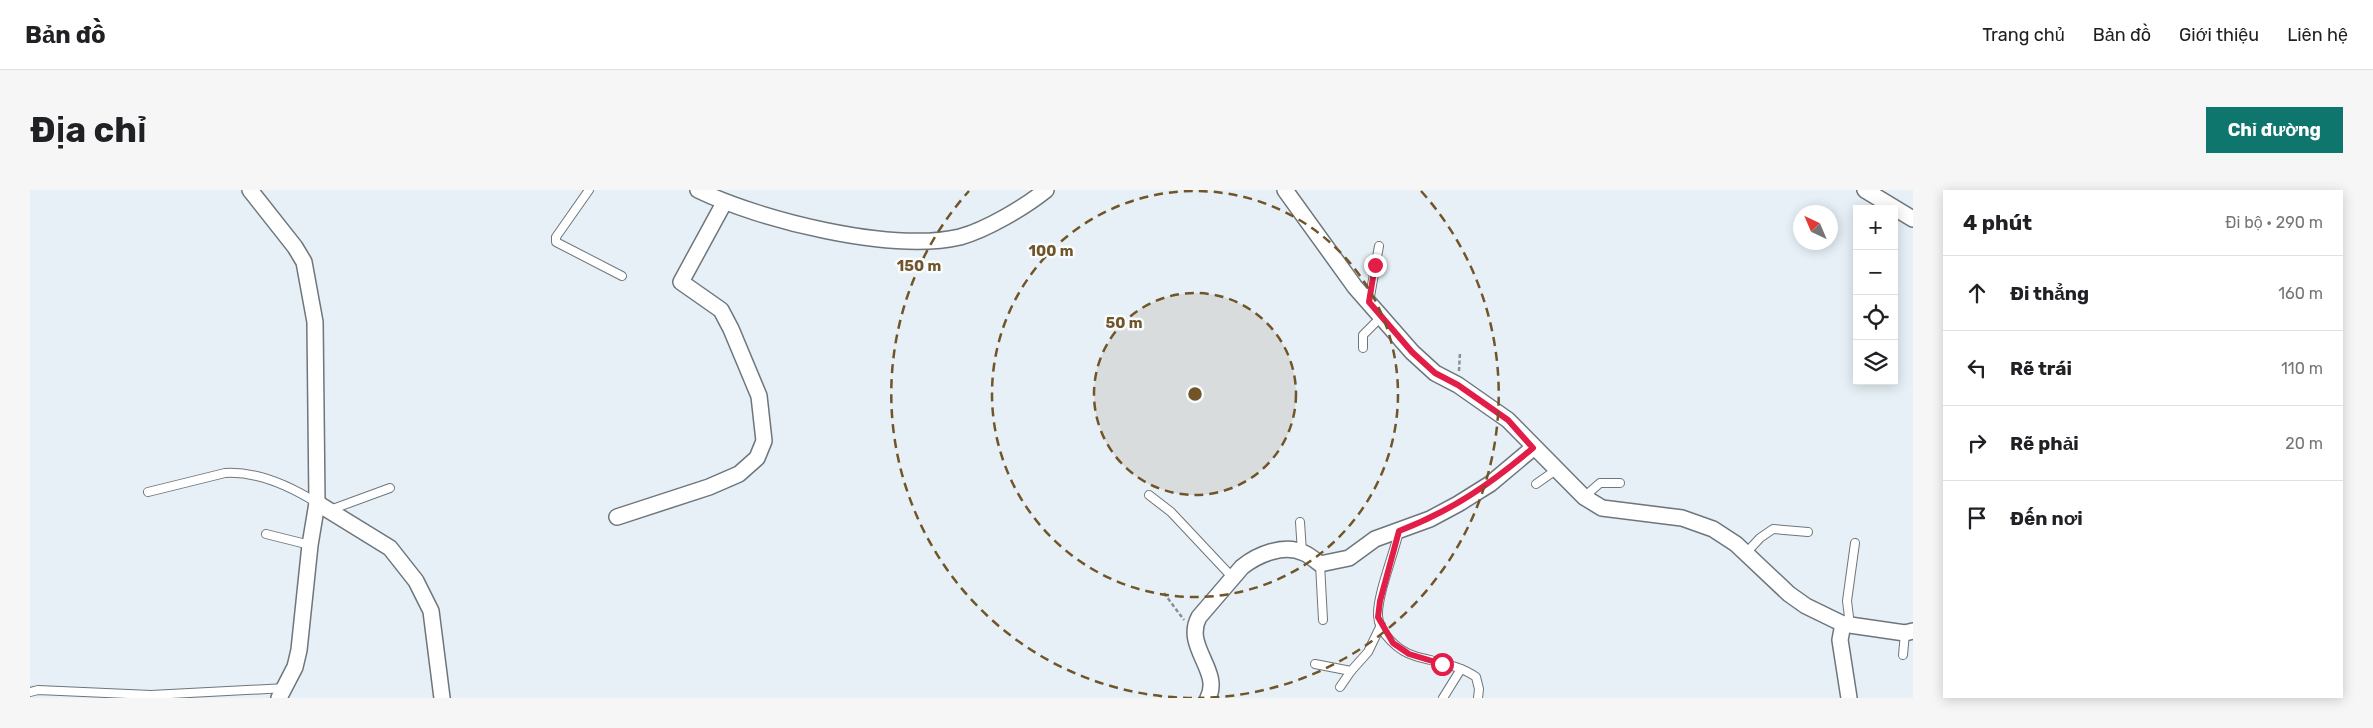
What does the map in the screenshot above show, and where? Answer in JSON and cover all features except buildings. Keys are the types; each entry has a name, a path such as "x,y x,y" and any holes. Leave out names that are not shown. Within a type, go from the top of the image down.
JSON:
{"street":[{"path":"250,190 294,247 307,271 315,322 324,506 310,545 299,650 295,667 282,693"},
{"path":"698,190 724,203 806,225 878,240 925,240 960,236 993,223 1046,190"},
{"path":"1285,190 1369,302 1412,352 1435,373 1458,385 1508,420 1533,448 1584,497 1602,508 1682,518 1713,529 1746,553 1800,602 1846,624 1909,632"},
{"path":"1865,190 1913,219"},
{"path":"617,517 709,487 738,474 757,458 764,441 760,396 722,310 681,282 724,203"},
{"path":"1208,698 1212,683 1196,644 1194,625 1242,567 1260,554 1270,551 1302,552 1320,564 1350,558 1376,539 1430,519 1458,504 1490,484 1533,448"},
{"path":"324,506 390,548 416,581 431,611 442,698"},
{"path":"1846,624 1840,640 1848,698"}],"lane":[{"path":"589,190 556,237 556,242 622,276"},
{"path":"1369,302 1378,246"},
{"path":"1363,348 1361,342 1362,335 1381,317"},
{"path":"1536,484 1556,470"},
{"path":"148,492 225,473 238,472 293,488 324,506 390,488"},
{"path":"1584,497 1600,483 1620,483"},
{"path":"1149,495 1171,512 1233,578"},
{"path":"1300,522 1302,552"},
{"path":"1746,553 1760,538 1773,529 1808,532"},
{"path":"1399,531 1380,601 1378,617 1381,625 1393,643 1409,654 1468,671 1476,677 1479,689 1478,698"},
{"path":"266,534 310,545"},
{"path":"1846,624 1855,543"},
{"path":"1320,564 1323,620"},
{"path":"1340,687 1351,670 1368,652 1381,625"},
{"path":"1903,655 1909,632"},
{"path":"1315,664 1351,670"},
{"path":"1443,698 1461,669"},
{"path":"30,692 38,690 151,695 282,693"}],"path":[{"path":"1164,593 1184,619 1194,625"}],"route":[{"path":"1375,265 1369,302 1412,352 1435,373 1458,385 1508,420 1533,448 1490,484 1458,504 1430,519 1399,531 1380,601 1378,617 1393,643 1409,654 1442,664"}]}
